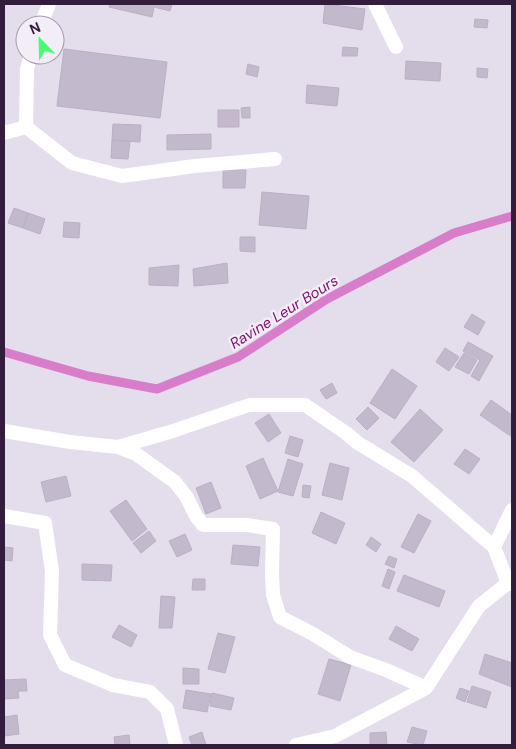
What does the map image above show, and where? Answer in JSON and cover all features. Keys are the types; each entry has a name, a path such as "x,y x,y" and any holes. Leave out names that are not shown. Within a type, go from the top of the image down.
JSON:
{"street":[{"path":"375,4 396,47"},
{"path":"26,126 26,70 28,65"},
{"path":"4,133 26,126"},
{"path":"26,126 72,163 122,176 195,166 275,159"},
{"path":"118,447 173,431 249,405 305,405 358,443 412,476 494,548 510,584 479,606 426,688 340,741 296,745"},
{"path":"4,430 70,442 118,447 136,454 175,482 186,496 202,525 247,525 273,529 273,595 280,617 313,634 350,657 386,670 426,688"},
{"path":"494,548 512,510"},
{"path":"4,516 45,523 52,571 50,635 65,665 113,685 150,692 166,709 176,745"}],"building":[{"path":"110,4 172,4 170,11 154,7 152,17 109,7"},
{"path":"325,4 365,9 362,30 323,23"},
{"path":"475,19 488,20 487,28 474,27"},
{"path":"343,47 358,48 357,56 342,56"},
{"path":"65,49 167,62 160,118 57,106 62,65 65,65"},
{"path":"406,61 441,63 440,81 405,79"},
{"path":"248,64 259,67 257,77 246,74"},
{"path":"477,68 488,69 487,78 477,77"},
{"path":"307,85 339,88 337,106 306,103"},
{"path":"250,107 250,118 242,118 241,108"},
{"path":"218,110 239,110 239,127 218,127"},
{"path":"113,124 141,125 140,142 112,140"},
{"path":"211,134 211,149 167,150 167,135"},
{"path":"112,140 130,141 128,159 111,158"},
{"path":"223,170 246,170 245,188 223,188"},
{"path":"262,192 309,196 306,229 259,225"},
{"path":"14,208 28,213 23,228 8,223"},
{"path":"28,213 45,219 40,234 23,228"},
{"path":"64,222 80,223 79,238 63,237"},
{"path":"240,237 255,237 255,252 240,251"},
{"path":"227,263 228,283 194,286 193,269"},
{"path":"179,265 178,286 149,285 149,268"},
{"path":"472,314 485,322 478,335 464,327"},
{"path":"468,342 493,356 479,381 471,376 480,360 463,351"},
{"path":"445,348 459,357 449,371 436,362"},
{"path":"464,353 477,360 469,374 455,367"},
{"path":"392,369 417,386 395,419 370,403"},
{"path":"332,383 337,393 326,399 320,390"},
{"path":"491,400 512,415 512,437 480,415"},
{"path":"368,407 379,418 367,430 356,419"},
{"path":"420,409 443,430 414,462 391,442"},
{"path":"269,414 281,433 268,442 255,423"},
{"path":"290,436 303,440 298,457 285,453"},
{"path":"465,449 480,459 469,474 454,464"},
{"path":"263,458 278,491 260,499 246,466"},
{"path":"288,459 303,464 293,496 278,492"},
{"path":"330,463 349,468 342,500 322,495"},
{"path":"66,476 71,496 46,502 41,482"},
{"path":"211,482 221,508 206,514 196,488"},
{"path":"303,485 311,486 309,498 302,497"},
{"path":"126,500 147,529 132,541 110,511"},
{"path":"321,512 345,523 336,544 312,533"},
{"path":"418,514 431,521 414,553 401,547"},
{"path":"149,531 156,541 141,553 133,543"},
{"path":"185,534 192,550 177,557 169,541"},
{"path":"371,537 381,544 376,552 366,545"},
{"path":"233,545 260,547 258,566 231,564"},
{"path":"4,547 13,548 12,561 4,560"},
{"path":"389,556 397,559 394,568 385,564"},
{"path":"82,564 112,565 111,581 82,580"},
{"path":"388,569 395,572 389,589 382,586"},
{"path":"404,575 445,591 439,607 397,591"},
{"path":"193,579 205,579 205,590 192,590"},
{"path":"161,596 175,597 172,628 159,628"},
{"path":"119,625 137,635 131,647 112,637"},
{"path":"396,626 419,639 412,651 389,639"},
{"path":"218,633 235,637 225,673 208,669"},
{"path":"485,654 512,663 512,687 479,674"},
{"path":"329,659 351,665 340,701 318,694"},
{"path":"183,668 199,669 199,684 183,684"},
{"path":"26,679 27,691 18,691 19,698 4,699 4,680"},
{"path":"472,686 491,692 486,708 467,702"},
{"path":"460,688 469,691 465,702 456,698"},
{"path":"186,690 211,694 207,712 183,708"},
{"path":"212,693 234,698 231,710 210,706"},
{"path":"17,715 19,734 4,736 4,717"},
{"path":"412,727 427,731 423,745 407,742"},
{"path":"202,732 206,745 192,745 189,737"},
{"path":"386,732 387,745 370,745 370,733"},
{"path":"129,735 130,745 115,745 114,737"}],"waterway":[{"name":"Ravine Leur Bours","path":"4,352 88,376 157,389 238,357 327,299 454,233 512,216"}]}
